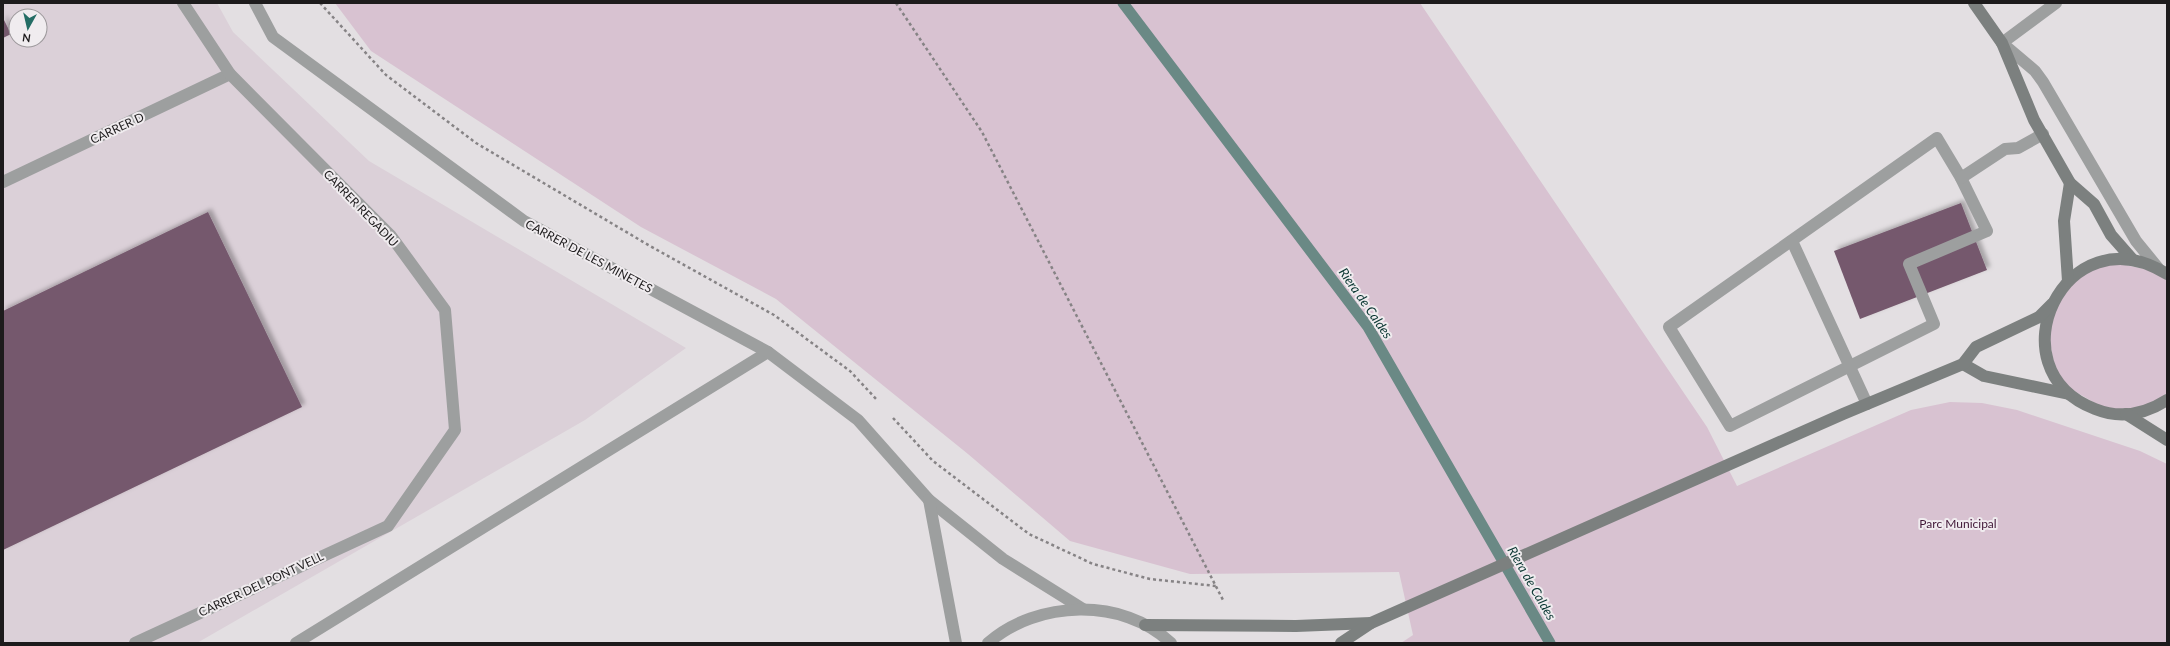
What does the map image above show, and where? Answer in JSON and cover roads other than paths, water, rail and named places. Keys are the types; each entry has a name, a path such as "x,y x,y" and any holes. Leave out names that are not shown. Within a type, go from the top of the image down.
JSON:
{"street":[{"name":"CARRER REGADIU","path":"183,3 230,74 390,236 445,310 455,430 388,526"},
{"name":"CARRER DE LES MINETES","path":"255,3 273,37 524,221 768,352 858,420 929,500 1003,559 1083,609"},
{"path":"1974,3 2002,43 2034,120 2070,183 2094,204 2111,235 2133,260"},
{"path":"2002,43 2056,3"},
{"path":"2002,43 2036,71 2136,241 2162,271"},
{"name":"CARRER D","path":"3,182 230,74"},
{"path":"1960,178 2005,149 2018,148 2043,134"},
{"path":"1937,138 1960,178 1987,231 1909,264 1934,324 1849,365 1730,426 1669,327 1792,241 1937,138"},
{"path":"2068,281 2064,221 2070,183"},
{"path":"1792,241 1867,404"},
{"path":"1341,643 1371,623 1402,609 1842,414 1964,364 1976,347 2038,317 2052,304 2068,281 2094,264 2120,259 2133,260 2162,271"},
{"path":"2052,304 2046,325 2046,352 2057,381 2069,394 2088,407 2101,411 2126,414 2143,412 2167,400"},
{"path":"296,643 768,352"},
{"path":"1964,364 1984,376 2069,394"},
{"path":"2126,414 2167,440"},
{"path":"929,500 956,643"},
{"name":"CARRER DEL PONT VELL","path":"135,643 388,526"},
{"path":"988,643 1014,625 1036,616 1059,611 1083,609 1126,617 1145,625 1171,643"},
{"path":"1145,625 1296,626 1371,623"}],"waterway":[{"name":"Riera de Caldes","path":"1123,3 1368,327 1550,643"}],"park label":[{"name":"Parc Municipal","path":"1958,523"}]}
